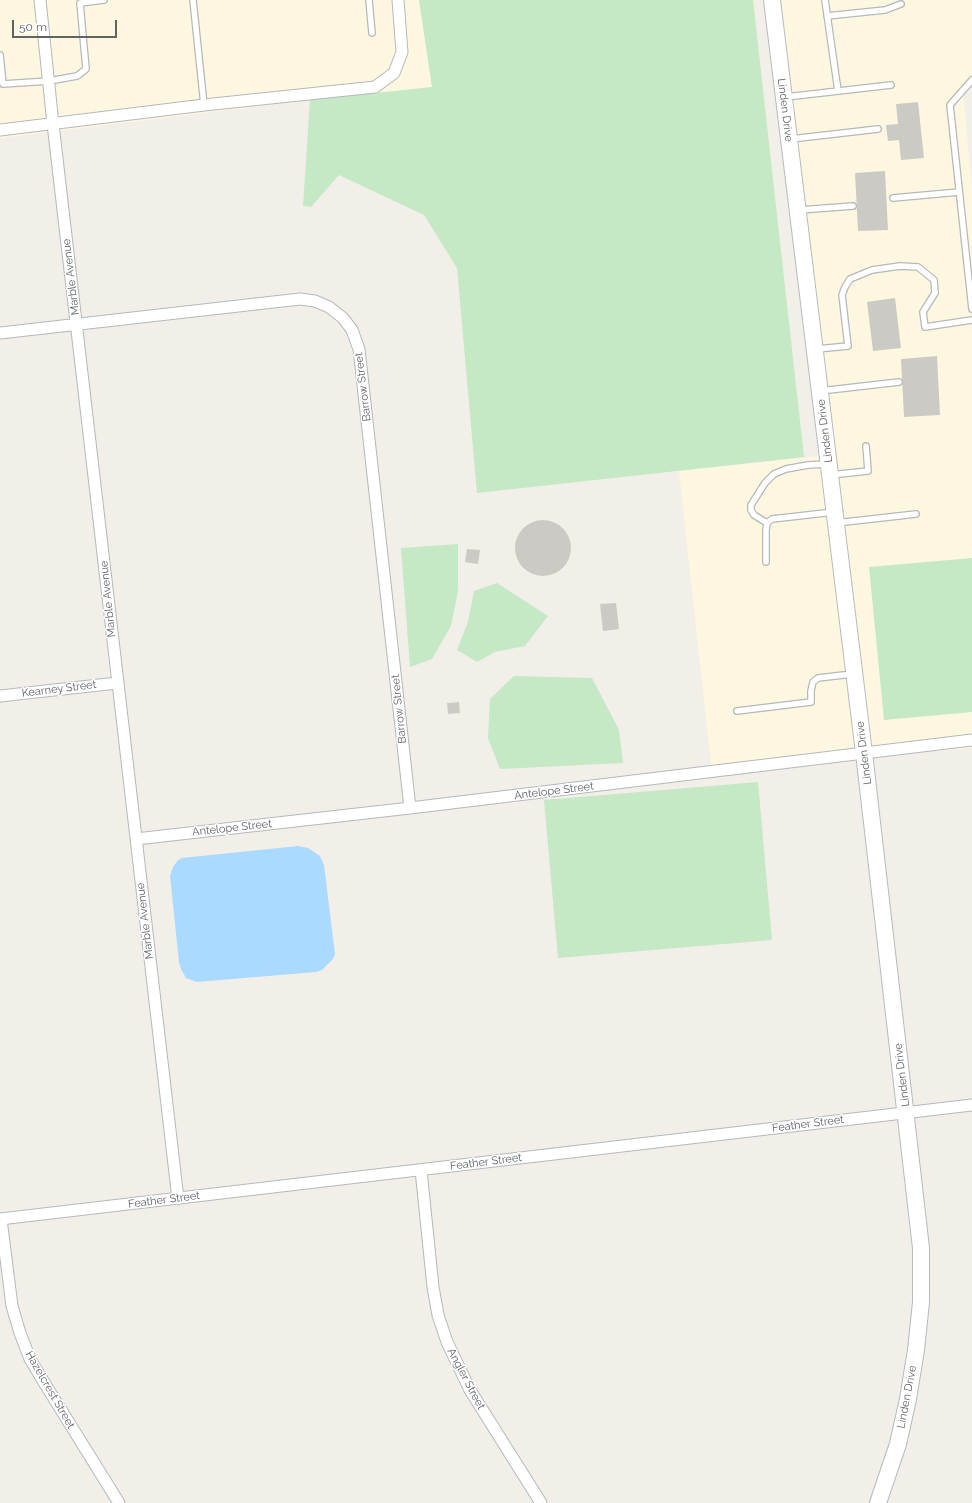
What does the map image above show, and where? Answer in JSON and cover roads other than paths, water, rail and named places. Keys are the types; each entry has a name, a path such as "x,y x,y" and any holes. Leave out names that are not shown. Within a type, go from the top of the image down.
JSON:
{"street":[{"name":"Marble Avenue","path":"40,0 53,124 178,1198"},
{"path":"0,130 204,105 375,87 394,73 402,52 398,0"},
{"name":"Linden Drive","path":"772,0 855,674 922,1248 921,1302 916,1350 908,1398 898,1444 878,1503"},
{"name":"Barrow Street","path":"0,333 300,299 315,301 329,307 343,318 352,330 359,350 410,808"},
{"name":"Kearney Street","path":"0,696 118,683"},
{"name":"Antelope Street","path":"136,839 410,808 972,740"},
{"name":"Feather Street","path":"1,1219 972,1105"},
{"name":"Angler Street","path":"421,1170 432,1287 438,1315 447,1342 470,1390 541,1503"},
{"name":"Hazelcrest Street","path":"1,1219 12,1306 28,1353 45,1384 119,1503"}],"lane":[{"path":"0,55 3,84 49,81 77,76 86,69 80,3 104,0"},
{"path":"194,0 204,105"},
{"path":"369,0 372,33"},
{"path":"825,0 838,91"},
{"path":"827,16 885,10 901,4"},
{"path":"972,80 950,105 972,309"},
{"path":"784,97 891,85"},
{"path":"789,140 878,129"},
{"path":"893,198 959,192"},
{"path":"797,210 853,206"},
{"path":"815,350 848,346 842,295 850,279 872,270 900,266 918,267 934,280 935,294 923,312 925,327 972,320"},
{"path":"820,391 899,382"},
{"path":"768,523 754,515 751,510 751,505 765,483 774,474 786,469 808,464 829,469 868,471 866,446"},
{"path":"766,562 766,530 768,523 772,519 916,514"},
{"path":"737,711 811,702 813,682 818,678 855,674"}],"water":[{"path":"298,846 308,848 320,856 324,865 335,954 333,959 322,970 316,972 197,982 186,978 179,962 170,876 173,867 178,860 182,858"}]}
